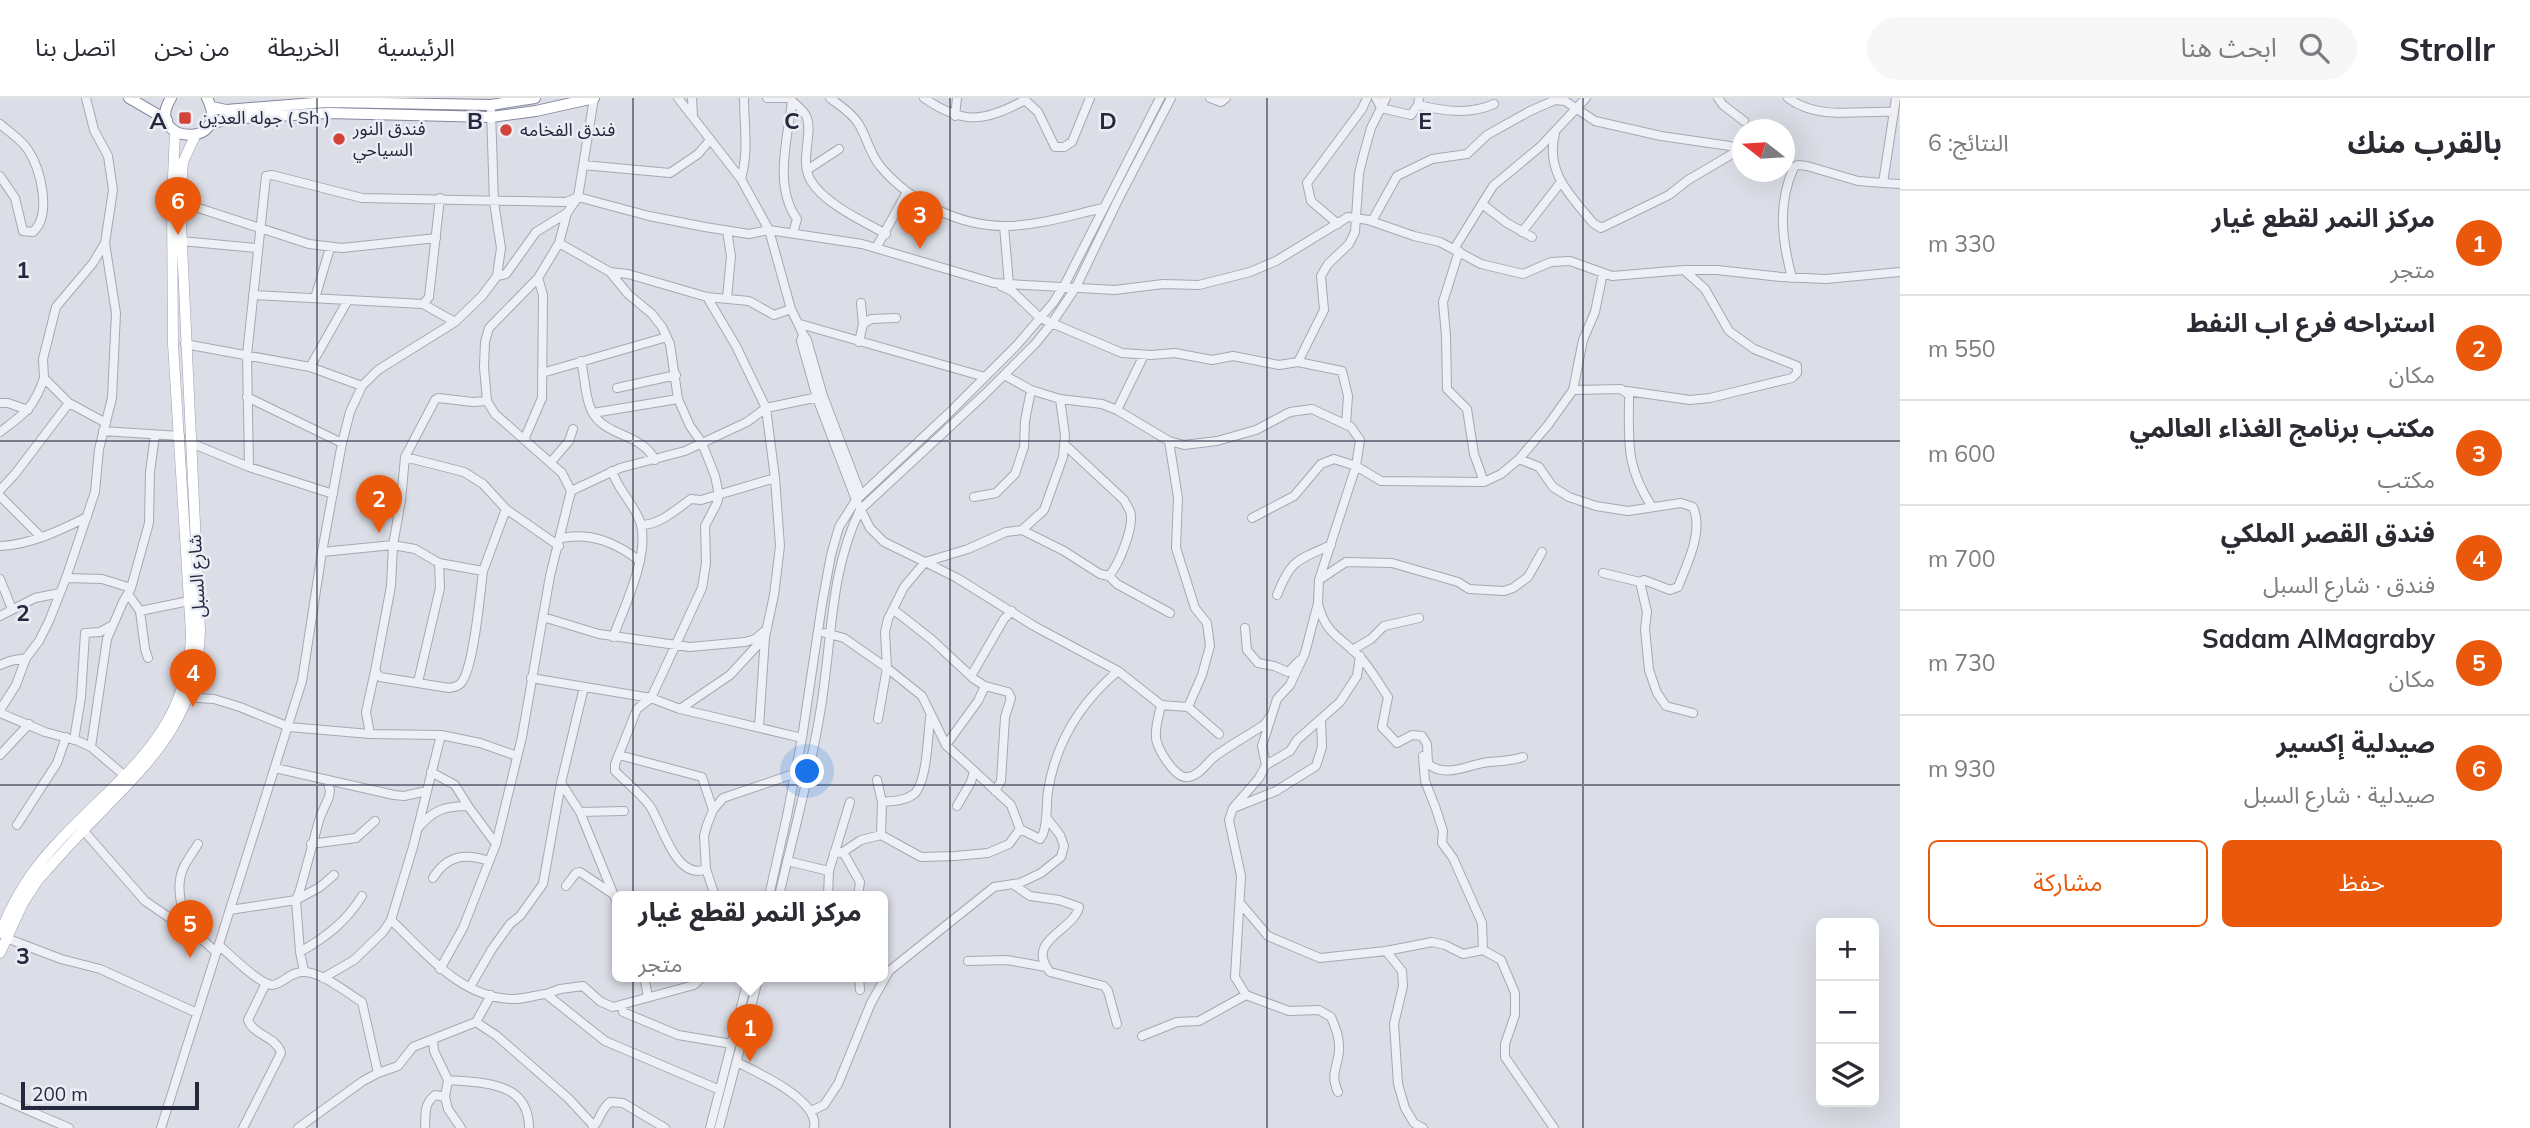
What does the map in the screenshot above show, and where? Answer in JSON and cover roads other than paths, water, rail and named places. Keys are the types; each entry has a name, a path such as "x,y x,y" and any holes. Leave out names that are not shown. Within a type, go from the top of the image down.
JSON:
{"highway":[{"path":"130,98 167,120 175,132 195,136 209,125 226,119 408,106"},
{"path":"167,120 167,104 171,98"},
{"path":"491,111 535,98"},
{"path":"209,125 210,102 226,110 327,102 491,111 536,110 594,98"}],"main road":[{"name":"شارع السبل","path":"0,953 3,936 30,876 158,738 184,698 190,649 173,344 172,221 175,132"},
{"name":"شارع السبل","path":"3,936 38,880 154,757 174,728 198,667 200,631 180,202 183,162 195,136"}],"street":[{"path":"0,432 28,410 39,392 44,378 43,359 57,307 93,263 104,243 113,190 108,156 94,131 86,98"},
{"path":"440,969 466,921 496,844 522,737 550,576 571,491 562,473 495,414 487,401 485,342 489,328 538,278 559,243 567,213 578,197 594,98"},
{"path":"678,98 741,179 769,230 791,309 803,334 801,341 858,497 860,510 870,528 884,542 957,578 1118,671 1161,705 1188,707 1219,734"},
{"path":"692,98 694,119"},
{"path":"741,179 747,146 744,98"},
{"path":"768,98 790,99 807,116 807,170 812,183 847,213 886,234"},
{"path":"830,98 858,122 871,155 897,184 948,214 1004,226 1037,223 1103,208"},
{"path":"923,98 955,116 967,118 1000,113 1026,99 1038,112 1055,148 1063,148 1072,142 1090,98"},
{"path":"955,116 957,98"},
{"path":"770,891 802,738 831,555 839,527 858,497 926,435 1041,318 1064,286 1160,98"},
{"path":"780,891 821,713 829,634 847,541 860,510 1004,375 1052,323 1076,286 1171,98"},
{"path":"1210,98 1221,102 1226,98"},
{"path":"1338,224 1311,201 1307,183 1356,119 1367,98"},
{"path":"1376,98 1381,108 1406,115 1411,115 1418,102 1437,111 1450,112 1494,104"},
{"path":"1297,362 1324,310 1321,276 1328,264 1349,244 1355,232 1359,173 1371,128 1386,98"},
{"path":"1484,482 1474,454 1466,409 1447,389 1443,302 1456,250 1493,186 1555,133 1586,98"},
{"path":"1718,98 1741,119"},
{"path":"1788,98 1801,107 1815,111 1894,112"},
{"path":"1883,183 1896,98"},
{"path":"790,99 784,147 785,184 797,219 793,233"},
{"path":"1372,221 1397,176 1432,159 1467,154 1487,135 1556,100 1565,102 1595,121 1661,136 1732,147"},
{"path":"161,1128 302,681 322,552 350,412 362,386 378,370 455,322 482,296 497,276 502,248 494,202 491,111"},
{"path":"0,124 27,148 39,170 44,216 40,226 33,232 23,232 15,198 0,176"},
{"path":"1555,133 1551,148 1552,160 1561,182 1593,223 1601,228 1670,195 1688,180 1732,156"},
{"path":"583,165 670,173 698,154 710,140"},
{"path":"807,170 839,149"},
{"path":"1795,166 1807,166 1858,181 1900,184"},
{"path":"249,467 247,355 266,176 272,175 350,197 566,202 578,197 649,216 748,234 769,230 862,244 1009,284 1115,290 1163,284 1199,285 1250,272 1276,261 1348,217 1372,221 1440,242 1481,264 1523,274 1551,262 1570,261 1612,276 1717,270 1826,279 1900,272"},
{"path":"1522,232 1561,182"},
{"path":"1789,182 1783,202 1782,227 1792,278"},
{"path":"876,248 907,192"},
{"path":"423,304 429,298 440,198"},
{"path":"180,202 259,229 330,248 436,238"},
{"path":"1482,204 1532,237"},
{"path":"497,276 506,274 536,232 567,213"},
{"path":"1004,226 1009,284"},
{"path":"727,230 731,256 727,298"},
{"path":"181,241 257,248"},
{"path":"104,243 116,313 112,398 104,427 95,492 60,593 39,641 26,658 16,685 0,711 45,732 91,747 125,776"},
{"path":"559,243 610,272 628,293 652,314 670,344 678,398 690,425 702,443 715,476 719,495 705,526 706,563 702,588 651,698 637,709 615,764 615,771 649,806 676,857 686,867 695,871 706,869"},
{"path":"315,298 330,248"},
{"path":"1573,390 1627,391 1690,400 1710,398 1792,378 1797,373 1797,366 1754,349 1729,331 1705,289 1684,270"},
{"path":"610,272 628,274 707,297 749,301 763,311 774,314 791,309"},
{"path":"1252,518 1294,496 1321,464 1334,460 1356,466 1381,481 1484,482 1501,474 1519,459 1573,390 1583,340 1595,312 1603,273"},
{"path":"524,440 542,398 543,295 538,278"},
{"path":"994,282 1012,291 1041,318 1122,353 1175,353 1212,360 1233,356 1279,365 1297,362 1342,370 1348,396 1346,425"},
{"path":"253,295 423,304 455,322"},
{"path":"707,297 736,346 766,408 775,478 780,546 766,633 759,727"},
{"path":"310,367 348,300"},
{"path":"859,341 863,324 862,303"},
{"path":"863,324 871,319 896,318"},
{"path":"800,324 985,377"},
{"path":"542,373 667,337"},
{"path":"185,344 310,367 362,386"},
{"path":"1118,410 1144,355"},
{"path":"581,361 593,414 603,425 646,446 655,460"},
{"path":"617,388 676,375"},
{"path":"1004,375 1031,390 1060,399 1102,404 1118,410 1169,441 1184,444 1217,441 1256,430 1290,412 1312,410 1351,427 1360,440 1356,466 1319,580 1318,603 1305,653 1290,685 1277,699 1262,746 1266,765"},
{"path":"44,378 69,402 104,427 180,436"},
{"path":"974,497 996,493 1015,474 1024,447 1025,421 1031,390"},
{"path":"1627,391 1632,467 1638,485 1652,507"},
{"path":"247,397 342,443"},
{"path":"571,491 612,471 655,460 702,443 747,422 766,408 820,397"},
{"path":"593,414 678,398"},
{"path":"1022,530 1044,510 1063,457 1060,399"},
{"path":"370,734 366,712 391,586 393,545 405,457 435,400 487,401"},
{"path":"0,490 69,402"},
{"path":"0,403 28,410"},
{"path":"551,462 569,441 573,429"},
{"path":"91,747 107,639 129,591 149,523 150,472 155,435"},
{"path":"1169,441 1178,498 1175,548 1195,608 1207,623 1210,646 1202,675 1188,707"},
{"path":"191,443 249,467 333,494"},
{"path":"1064,444 1124,500 1130,511 1125,544 1116,568 1109,576"},
{"path":"405,457 464,472 483,484 506,509 560,542 586,535 622,548 640,561"},
{"path":"1519,459 1539,467 1553,487 1569,497 1596,506 1628,511 1685,503 1693,507 1697,515 1697,528 1689,557 1675,590 1644,580 1640,582 1603,573"},
{"path":"612,471 615,482 641,525 640,561 613,637"},
{"path":"641,525 651,525 659,521 691,499 701,500 775,478"},
{"path":"0,496 40,536"},
{"path":"375,671 380,677 449,688 456,687 464,680 484,571 506,509"},
{"path":"0,546 61,530 87,517"},
{"path":"878,719 887,668 885,632 888,619 904,587 925,562 968,549 1006,532 1022,530 1064,551 1170,614"},
{"path":"322,552 393,545 415,549 439,563 484,571"},
{"path":"1277,594 1295,561 1331,545"},
{"path":"1319,580 1331,569 1346,562 1392,563 1458,582 1469,589 1504,590 1513,588 1528,577 1542,552"},
{"path":"418,682 440,588 439,563"},
{"path":"66,578 102,579 129,591 140,611 148,658"},
{"path":"0,579 12,609"},
{"path":"1640,582 1647,612 1644,629 1649,670 1657,693 1666,706 1693,713"},
{"path":"0,616 35,598 60,593"},
{"path":"140,611 189,601"},
{"path":"1318,603 1322,619 1329,631 1360,656 1388,697 1382,727 1397,743 1412,735 1422,736"},
{"path":"894,610 971,676 985,686 1008,692 1011,698 1005,717 1001,781 995,791"},
{"path":"971,676 1004,619 1012,611"},
{"path":"543,617 613,637 690,647 746,642 766,633"},
{"path":"1352,650 1371,639 1384,626 1419,618"},
{"path":"17,825 70,738 81,697 85,633 100,632 113,624"},
{"path":"1245,628 1247,650 1258,663 1287,672 1305,653"},
{"path":"818,631 844,638 922,696 946,746 1011,805 1020,829 1040,839 1046,825 1048,790 1055,764 1071,726 1094,691 1118,671"},
{"path":"680,709 730,675 766,633"},
{"path":"1338,1092 1333,1080 1339,1055 1339,1035 1331,1017 1319,1010 1289,1011 1246,995 1235,977 1241,876 1229,820 1233,808 1259,778 1266,765 1290,751 1297,740 1333,710 1351,688 1357,676 1360,656"},
{"path":"0,665 26,658"},
{"path":"531,678 651,698 680,709 802,738"},
{"path":"946,746 978,701 985,686"},
{"path":"470,987 492,949 543,884 561,783 584,687"},
{"path":"184,698 214,699 240,706 289,727 370,734 441,735 480,743 517,756"},
{"path":"1161,705 1156,737 1158,748 1181,777 1188,778 1265,724 1273,709"},
{"path":"882,802 899,800 914,794 922,782 930,717"},
{"path":"1233,808 1276,791 1316,766 1322,747 1321,719"},
{"path":"0,755 29,724"},
{"path":"323,978 354,960 383,932 391,920 441,735"},
{"path":"1422,736 1427,744 1428,764 1441,770 1461,770 1472,765 1523,757"},
{"path":"1422,736 1425,781 1437,808 1443,843 1453,858 1482,923 1483,950"},
{"path":"618,755 702,777 713,810"},
{"path":"275,768 404,796 427,791"},
{"path":"713,891 706,869 704,836 713,810 723,798 808,769"},
{"path":"957,806 971,782 974,771"},
{"path":"431,772 455,785 496,844"},
{"path":"877,780 882,802 881,835"},
{"path":"304,971 296,900 329,797 327,781"},
{"path":"561,783 580,812 613,891"},
{"path":"828,891 829,871 838,853 850,802"},
{"path":"416,830 436,810 450,806 468,806"},
{"path":"580,812 624,811"},
{"path":"888,973 994,887 1014,885 1041,873 1061,857 1064,846 1060,835 1046,817"},
{"path":"312,844 356,838 375,821"},
{"path":"838,853 861,840 881,835 921,857 988,853 1009,844 1020,829"},
{"path":"83,830 145,901 266,983 277,984 286,977 304,971 323,978 362,1002 378,1073"},
{"path":"182,926 184,913 179,881 183,868 198,844"},
{"path":"838,853 860,882 859,891"},
{"path":"433,878 441,865 461,857 478,857 489,861"},
{"path":"787,861 829,871"},
{"path":"566,886 576,873 580,872 612,896"},
{"path":"230,910 296,900 320,887 334,875"},
{"path":"1014,885 1030,896 1059,900 1079,907 1074,920 1048,939 1045,950 1046,967 1050,972 1104,986 1108,991 1117,1024"},
{"path":"300,952 326,937 347,918 362,896"},
{"path":"1241,904 1268,936 1320,958 1386,951 1432,942 1463,954 1483,950 1501,960 1515,993 1515,1015 1505,1044 1505,1057 1554,1128"},
{"path":"391,920 440,969 470,987 491,995 514,999 578,986 587,988 608,1006 622,1005 697,982"},
{"path":"3,936 61,959 100,969 197,1013"},
{"path":"1386,951 1402,971 1403,986 1394,1024 1398,1084 1405,1108 1414,1123 1423,1128"},
{"path":"968,961 1007,960 1046,967"},
{"path":"645,982 648,996"},
{"path":"709,1128 747,982"},
{"path":"719,1128 758,982"},
{"path":"859,982 860,990"},
{"path":"811,1111 824,1105 838,1084 871,1003 883,982"},
{"path":"243,1128 281,1053 281,1049 250,1026 248,1020 266,983"},
{"path":"546,994 605,1041 720,1090"},
{"path":"303,1127 378,1073 398,1066 412,1047 476,1022 491,995"},
{"path":"1142,1035 1177,1022 1199,1021 1246,995"},
{"path":"622,1005 623,1012 678,1035 732,1044"},
{"path":"476,1022 497,1036 568,1098 593,1128 610,1102 623,1103 655,1126 665,1128"},
{"path":"736,1026 746,1028"},
{"path":"433,1039 434,1051 448,1080 448,1109 460,1128"},
{"path":"737,1062 797,1096 811,1111 816,1123 814,1128"},
{"path":"448,1080 489,1083 508,1091 525,1106 528,1128"},
{"path":"425,1128 425,1108 430,1099 435,1095 446,1097"},
{"path":"0,1098 69,1128"}],"place":[{"name":"جوله العدين ( Sh )","path":"185,118"},
{"name":"فندق الفخامه","path":"506,130"},
{"name":"فندق النور السياحي","path":"339,139"},
{"name":"صيدلية إكسير","path":"178,235"},
{"name":"مكتب برنامج الغذاء العالمي","path":"920,249"},
{"name":"استراحه فرع اب النفط","path":"379,533"},
{"name":"فندق القصر الملكي","path":"193,707"},
{"name":"Sadam AlMagraby","path":"190,958"},
{"name":"مركز النمر لقطع غيار","path":"750,1062"}]}
